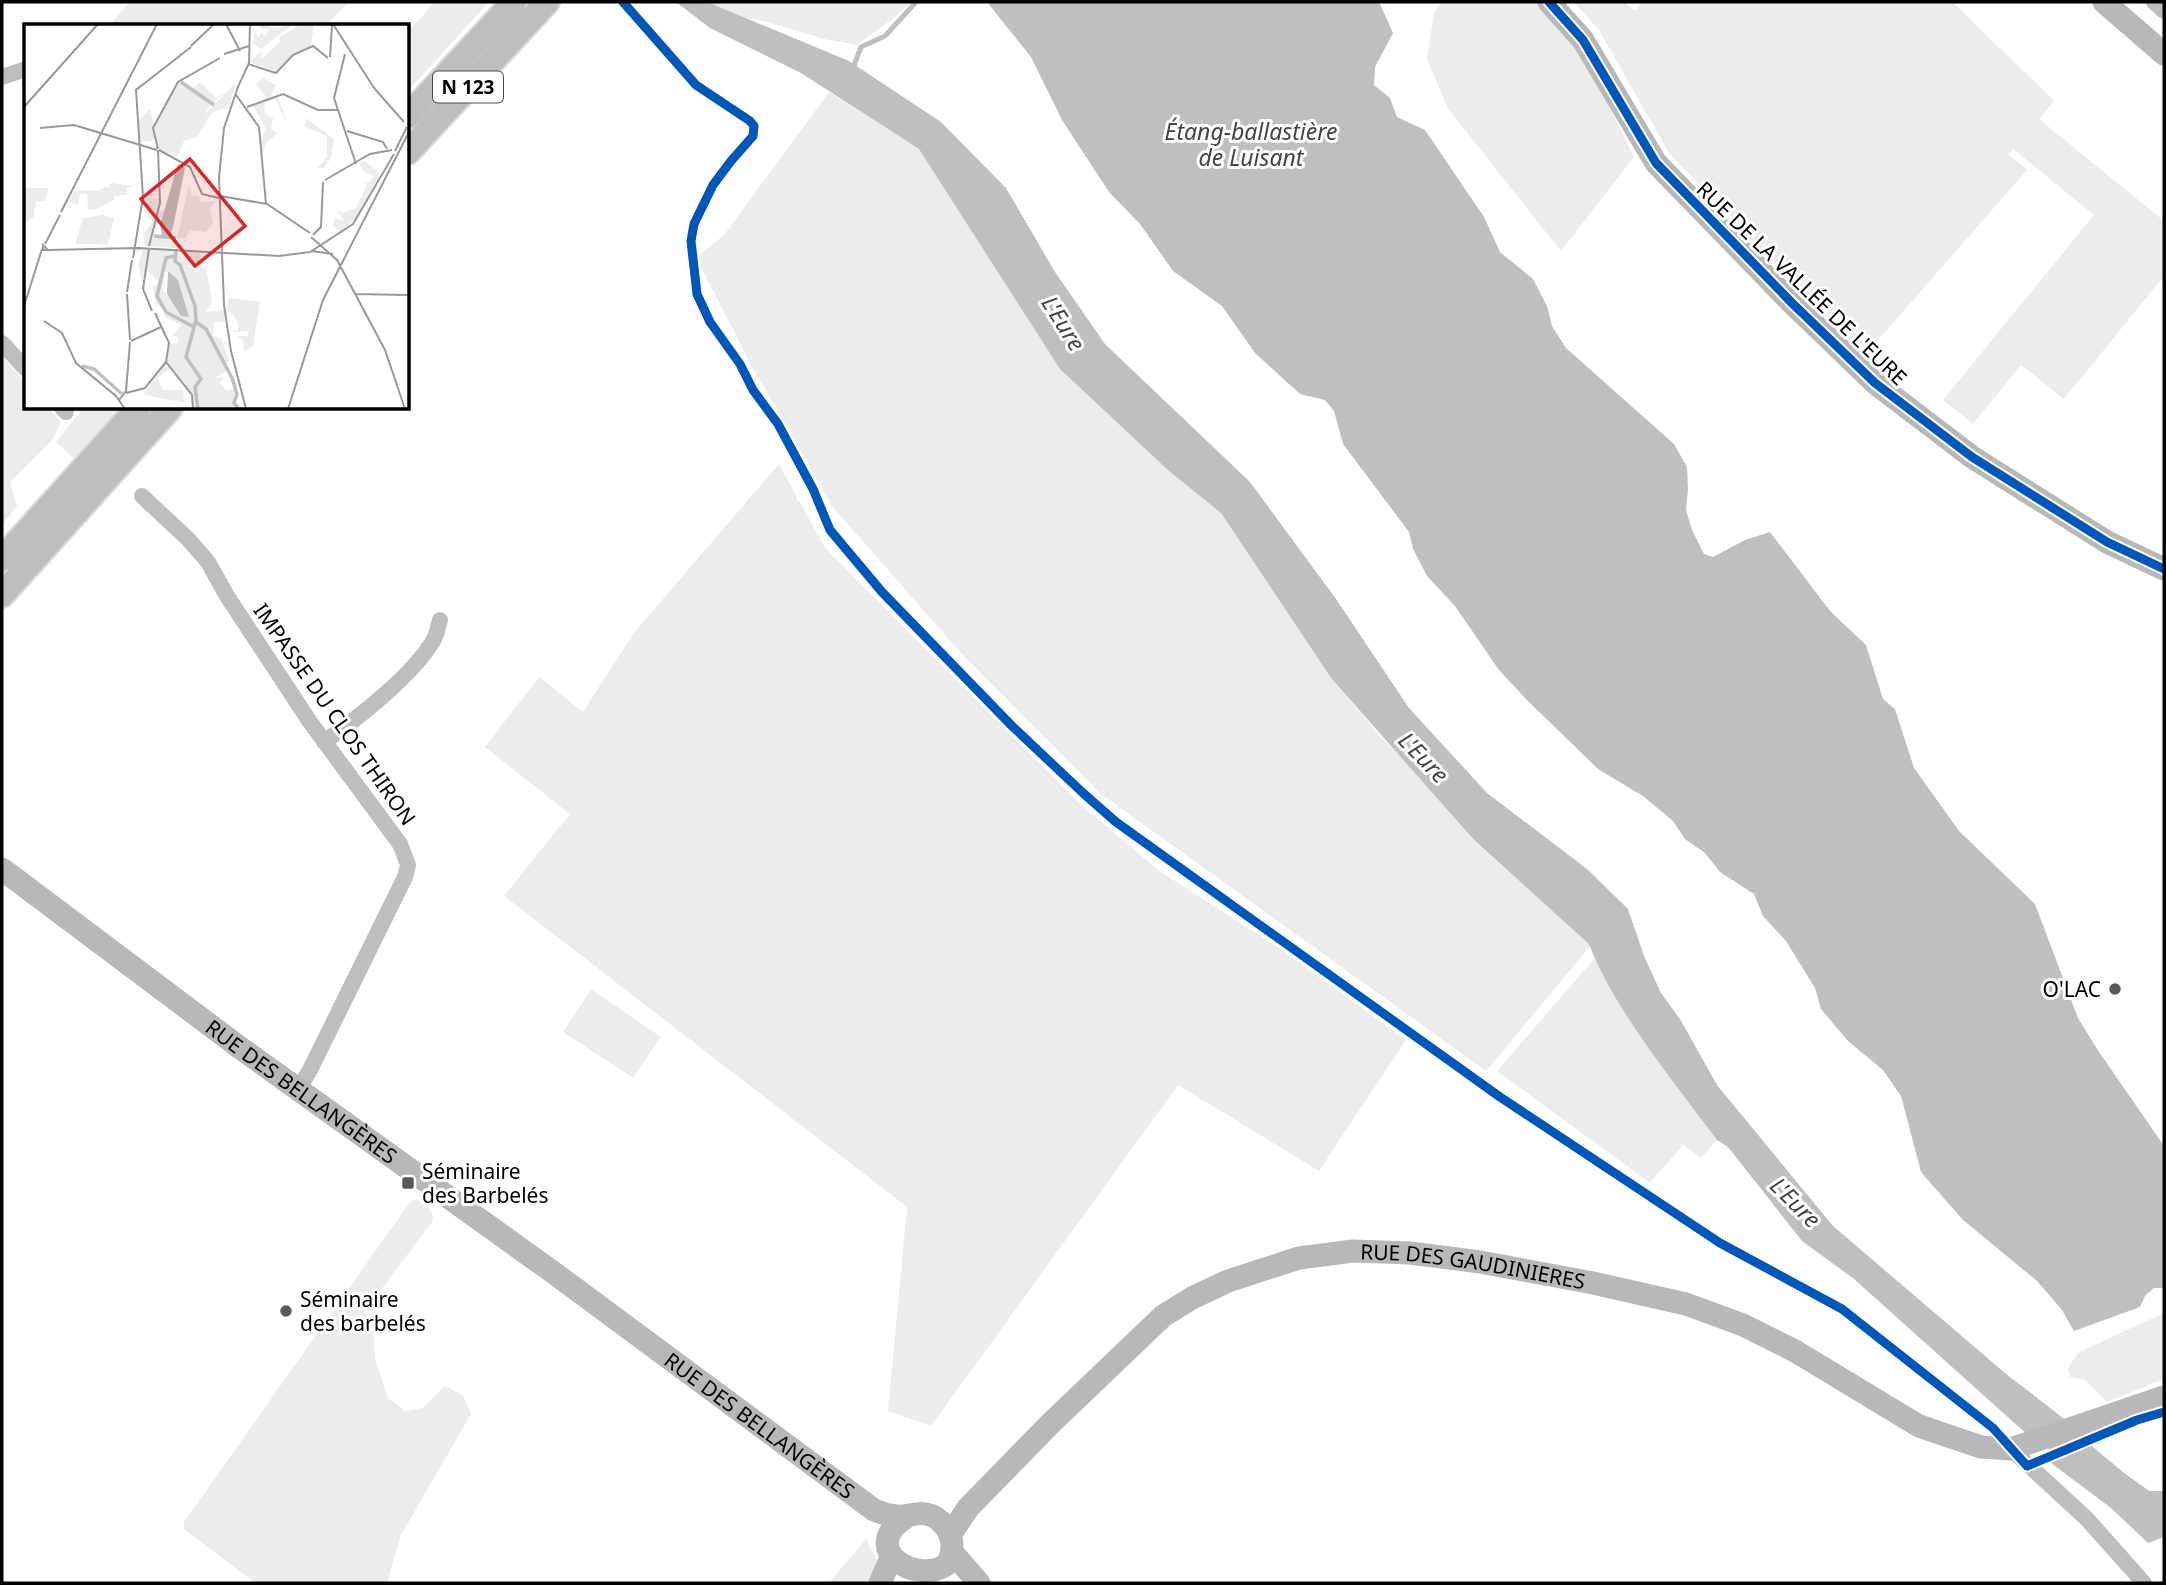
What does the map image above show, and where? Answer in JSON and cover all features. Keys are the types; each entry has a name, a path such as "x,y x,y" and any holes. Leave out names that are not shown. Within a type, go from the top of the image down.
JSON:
{"main road":[{"name":"N 123","path":"410,150 547,2"},
{"name":"N 123","path":"410,114 512,4"},
{"path":"2,595 31,545 139,418 164,410"},
{"path":"2,559 31,545"}],"street":[{"name":"RUE DE LA VALLÉE DE L'EURE","path":"1549,2 1583,40 1656,163 1792,303 1875,383 1972,457 2106,542 2164,569"},
{"path":"2104,2 2164,54"},
{"path":"2154,2 2164,11"},
{"path":"2,77 24,70"},
{"path":"2,343 24,367"},
{"name":"IMPASSE DU CLOS THIRON","path":"142,496 188,539 208,562 227,596 324,742 400,844 408,865 405,877 298,1090"},
{"path":"324,742 362,715 412,666 434,639 440,620"},
{"name":"RUE DES BELLANGÈRES","path":"2,869 298,1090 554,1273 874,1510"},
{"name":"RUE DES GAUDINIERES","path":"951,1543 968,1508 1050,1424 1163,1316 1228,1281 1299,1258 1353,1251 1410,1253 1480,1262 1686,1304 1743,1325 1795,1351 1919,1426 1981,1447 2021,1447"},
{"path":"2144,1583 2021,1447 2164,1397"},
{"path":"880,1583 897,1522 915,1514 933,1516 968,1508"},
{"path":"874,1510 905,1517"},
{"path":"874,1510 902,1580 935,1575 974,1583"},
{"path":"933,1516 940,1521 951,1543 979,1583"},
{"path":"935,1575 943,1569 951,1543"}],"shaded area":[{"path":"130,2 349,2 327,24 110,24"},
{"path":"435,2 487,4 410,89 410,30"},
{"path":"706,2 911,2 857,45 824,39 764,21 736,17"},
{"path":"1442,2 1540,2 1579,45 1634,157 1561,251 1448,109 1427,59 1434,13"},
{"path":"1574,2 1624,2 1635,11 1643,2 1953,2 2054,101 2039,119 2164,221 2164,276 2064,399 2021,365 1973,424 1943,400 2094,215 2013,149 2009,155 2027,170 1864,356 1669,153 1599,30"},
{"path":"829,92 919,149 1169,471 1221,513 1331,678 1379,735 1414,770 1474,841 1591,945 1486,1071 1101,794 960,652 832,506 749,361 696,258 724,235"},
{"path":"2,356 24,381 24,410 51,410 61,422 53,439 10,482 17,506 2,525"},
{"path":"81,410 118,410 74,458 56,442"},
{"path":"779,464 825,548 1077,801 1158,870 1282,950 1406,1040 1319,1171 1178,1085 931,1426 888,1411 907,1207 504,896 570,814 485,747 539,677 583,712 633,634"},
{"path":"1595,958 1635,1027 1717,1140 1701,1158 1683,1145 1650,1183 1497,1071"},
{"path":"591,989 661,1037 633,1078 563,1032"},
{"path":"416,1199 431,1211 432,1222 365,1311 373,1329 375,1359 388,1398 405,1411 423,1408 445,1386 463,1395 471,1414 401,1535 387,1583 255,1583 184,1529 184,1522 410,1202"},
{"path":"2164,1313 2164,1379 2107,1402 2085,1380 2070,1377 2068,1369 2077,1353"},
{"path":"866,1539 879,1565 868,1583 829,1583"}],"water":[{"path":"676,2 707,2 849,61 941,122 1006,188 1055,272 1105,344 1250,482 1336,599 1409,708 1487,793 1587,869 1628,909 1644,956 1661,993 1680,1019 1717,1085 1833,1226 2005,1373 2068,1422 2030,1437 1854,1279 1802,1241 1728,1147 1717,1140 1647,1045 1614,995 1589,944 1474,840 1331,678 1221,513 1169,471 1060,369 919,149 801,73 710,28"},
{"name":"Étang-ballastière de Luisant","path":"987,2 1379,2 1393,33 1375,67 1374,85 1390,98 1397,117 1425,130 1484,217 1500,252 1533,279 1547,306 1552,326 1566,348 1674,444 1687,467 1686,510 1704,554 1713,557 1745,540 1770,532 1830,611 1866,645 1883,699 1895,709 1914,768 1959,831 2035,904 2078,1018 2164,1146 2164,1288 2154,1288 2145,1296 2140,1307 2074,1331 2062,1310 2037,1281 1962,1219 1921,1172 1901,1096 1883,1070 1848,1041 1821,1009 1815,988 1786,941 1763,916 1754,894 1720,872 1705,853 1685,839 1673,821 1643,796 1598,769 1499,670 1455,606 1427,576 1413,549 1409,532 1343,444 1334,411 1325,400 1300,394 1255,353 1222,306 1173,271 1140,224 1109,192 1062,120 1031,57"},
{"path":"2081,1447 2147,1491 2164,1491 2164,1537 2148,1543 2111,1508 2047,1460"}],"waterway":[{"path":"853,68 861,47 885,36 916,2"},
{"name":"L'Eure","path":"2034,1417 2115,1485 2146,1507 2164,1508"}],"cycle path":[{"path":"623,2 696,85 754,126 753,136 713,185 694,224 691,241 697,294 710,322 778,424 813,489 830,530 882,592 1012,726 1083,793 1116,822 1500,1097 1720,1243 1842,1309 1993,1428 2027,1466 2137,1420 2164,1412"},
{"path":"1549,2 1583,40 1656,163 1792,303 1875,383 1972,457 2107,542 2164,569"}],"place":[{"name":"O'LAC","path":"2115,989"},
{"name":"Séminaire des Barbelés","path":"408,1183"},
{"name":"Séminaire des barbelés","path":"286,1311"}]}
